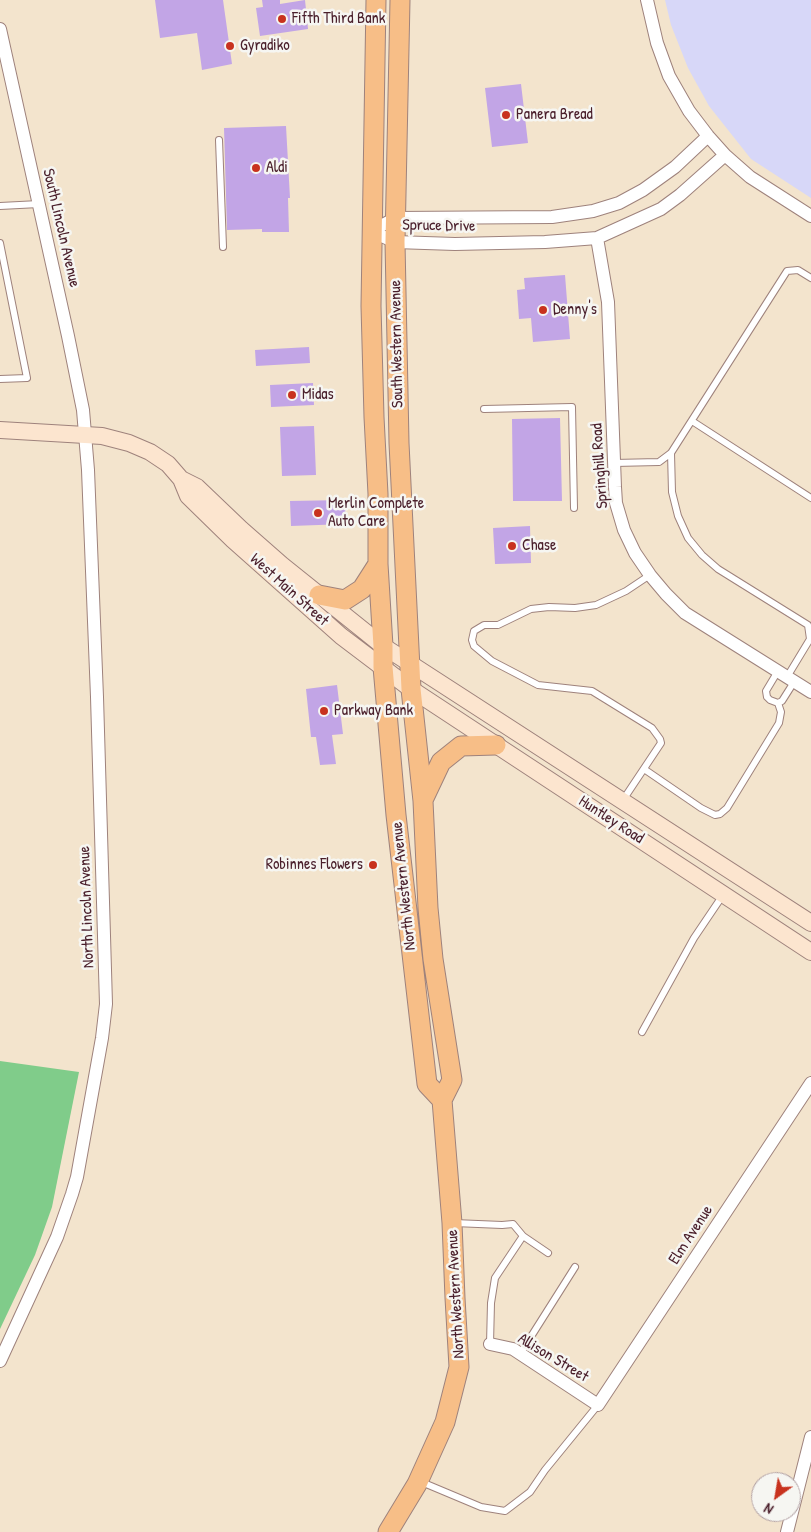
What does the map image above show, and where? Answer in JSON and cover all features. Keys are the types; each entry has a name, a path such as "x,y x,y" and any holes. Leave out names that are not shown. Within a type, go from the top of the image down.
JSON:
{"main road":[{"name":"South Western Avenue","path":"376,0 372,316 378,494 378,564 383,666"},
{"name":"South Western Avenue","path":"400,0 395,242 398,434 411,689"},
{"path":"319,595 345,600 362,589 378,564"},
{"name":"North Western Avenue","path":"383,666 396,815 427,1084 442,1100"},
{"name":"North Western Avenue","path":"388,1532 418,1481 445,1422 459,1367 452,1223 442,1100 452,1080 433,959 422,801 411,689"},
{"path":"422,801 441,762 461,746 496,746"}],"street":[{"path":"647,0 657,43 666,70 677,92 708,136 725,155 750,177 811,216"},
{"name":"South Lincoln Avenue","path":"0,29 77,377 85,434"},
{"name":"Spruce Drive","path":"372,231 396,218 552,218 593,211 619,203 643,190 674,167 708,136"},
{"name":"Spruce Drive","path":"372,231 395,242 545,242 597,238 661,209 680,195 725,155"},
{"name":"Springhill Road","path":"597,238 608,302 616,503 624,530 635,554 650,575 685,614 811,692"},
{"name":"West Main Street","path":"0,430 102,436 144,449 168,464 181,479 188,496 232,540 341,636 411,689"},
{"name":"North Lincoln Avenue","path":"0,1361 54,1245 67,1212 77,1177 105,1021 105,936 97,697 85,434"},
{"name":"West Main Street","path":"181,479 196,487 248,535 319,595 410,665"},
{"name":"Huntley Road","path":"410,665 623,800 811,923"},
{"name":"Huntley Road","path":"411,689 811,952"},
{"name":"Elm Avenue","path":"598,1405 811,1083"},
{"name":"Allison Street","path":"490,1344 513,1350 598,1405"},
{"path":"787,1532 811,1437"}],"lane":[{"path":"219,140 223,247"},
{"path":"0,206 39,204"},
{"path":"0,243 27,378 0,379"},
{"path":"614,463 658,462 672,453 787,270 798,270 811,278"},
{"path":"484,409 572,407 574,508"},
{"path":"692,421 811,498"},
{"path":"672,453 672,492 678,516 688,538 702,555 718,569 808,625"},
{"path":"623,800 661,744 660,738 652,728 592,691 538,685 492,661 474,646 472,640 474,630 484,625 498,625 531,610 549,607 575,608 596,605 626,591 650,575"},
{"path":"778,703 770,700 766,693 786,677 810,640 808,625 811,617"},
{"path":"778,703 782,700 786,677"},
{"path":"644,769 701,808 715,815 720,814 727,808 779,724 781,712 778,703"},
{"path":"642,1032 694,938 724,894"},
{"path":"452,1223 513,1224 523,1236 548,1253"},
{"path":"490,1344 491,1303 495,1278 523,1236"},
{"path":"520,1354 575,1267"},
{"path":"418,1481 481,1507 505,1511 530,1492 545,1470 598,1405"}],"shaded area":[{"path":"665,0 811,0 811,198 751,159 709,106 688,68 671,25"}],"green space":[{"path":"0,1061 79,1072 52,1207 35,1255 0,1329"}],"building":[{"path":"155,0 223,0 232,64 202,70 197,33 160,38"},
{"name":"Fifth Third Bank","path":"262,0 280,0 280,4 305,0 308,29 260,36 256,8 263,7"},
{"name":"Panera Bread","path":"521,84 528,143 492,147 485,88"},
{"name":"Aldi","path":"286,126 290,198 288,198 289,232 262,232 262,229 227,230 224,128"},
{"name":"Denny's","path":"565,275 570,339 533,342 531,318 519,319 517,290 525,289 524,278"},
{"path":"309,347 310,363 256,366 255,350"},
{"name":"Midas","path":"313,383 314,405 271,407 270,385"},
{"path":"560,418 562,501 513,501 512,419"},
{"path":"314,426 316,475 282,476 280,427"},
{"name":"Merlin Complete Auto Care","path":"345,500 346,524 291,526 290,501"},
{"name":"Chase","path":"530,526 531,563 495,564 493,528"},
{"name":"Parkway Bank","path":"337,685 343,734 332,735 336,764 320,765 316,737 311,737 306,689"}],"place":[{"name":"Fifth Third Bank","path":"282,19"},
{"name":"Gyradiko","path":"230,46"},
{"name":"Panera Bread","path":"506,115"},
{"name":"Aldi","path":"256,168"},
{"name":"Denny's","path":"543,310"},
{"name":"Midas","path":"292,395"},
{"name":"Merlin Complete Auto Care","path":"318,513"},
{"name":"Chase","path":"512,546"},
{"name":"Parkway Bank","path":"324,711"},
{"name":"Robinnes Flowers","path":"373,865"}]}
